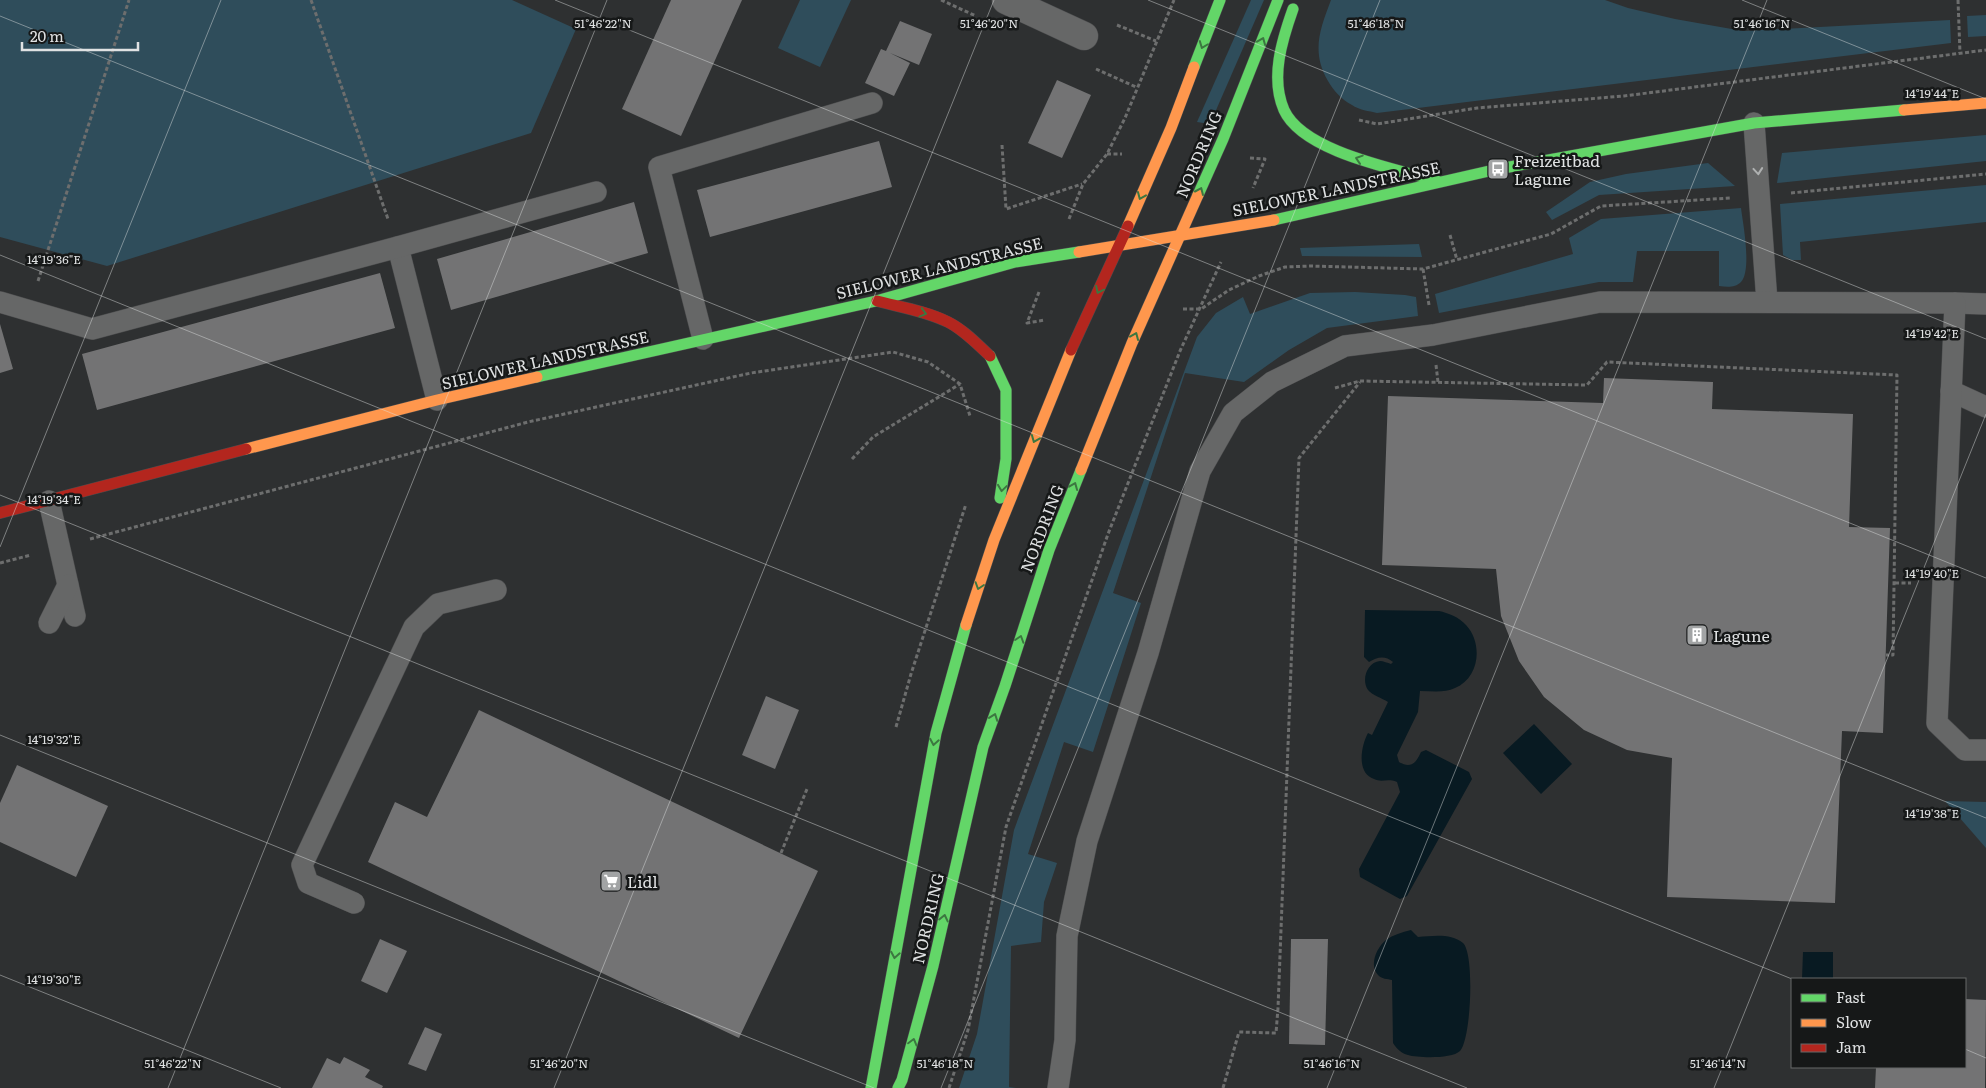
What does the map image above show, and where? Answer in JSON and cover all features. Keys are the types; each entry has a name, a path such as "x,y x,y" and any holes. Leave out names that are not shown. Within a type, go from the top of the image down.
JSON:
{"main road":[{"name":"NORDRING","path":"871,1088 936,733 958,649 994,540 1078,334 1120,246 1170,128 1220,0"},
{"name":"NORDRING","path":"898,1088 902,1080 934,966 983,747 1049,550 1132,343 1223,139 1278,0"},
{"path":"1296,0 1282,39 1278,69 1280,96 1284,111 1293,123 1321,145 1334,151 1440,181"},
{"name":"SIELOWER LANDSTRASSE","path":"0,513 437,400 876,301 1016,262 1281,219 1440,181 1602,149 1754,123 1986,103"},
{"path":"876,301 933,316 948,322 991,356 1006,390 1006,459 994,540"}],"street":[{"path":"1006,0 1084,36"}],"lane":[{"path":"703,339 659,168 872,103"},
{"path":"1754,123 1767,302"},
{"path":"0,302 92,329 596,192"},
{"path":"398,247 437,400"},
{"path":"1058,1088 1065,1040 1067,936 1087,841 1148,653 1200,470 1233,413 1272,382 1345,346 1433,335 1600,302 1986,304"},
{"path":"1955,303 1937,723 1964,750 1986,750"},
{"path":"1951,391 1986,407"},
{"path":"49,501 75,616"},
{"path":"49,623 68,585"},
{"path":"354,903 308,883 302,865 414,627 438,604 496,590"}],"path":[{"path":"29,310 129,0"},
{"path":"311,0 398,247"},
{"path":"1002,145 1006,209 1082,184 1107,154 1125,118 1174,0"},
{"path":"1958,0 1960,53"},
{"path":"1350,118 1377,124 1477,108 1624,96 1986,50"},
{"path":"949,1088 968,1030 1006,827 1108,534 1180,352 1201,308 1229,290 1259,276 1285,268 1310,266 1423,269 1551,234 1602,206 1760,196 1986,174"},
{"path":"1450,235 1456,260"},
{"path":"0,564 528,422 751,373 893,352 928,362 960,384 971,419"},
{"path":"1223,1088 1239,1032 1276,1033 1300,458 1360,382 1587,385 1606,362 1897,375 1893,655 1886,655"},
{"path":"852,459 873,438 960,384"},
{"path":"896,727 911,674 967,500"},
{"path":"1894,583 1919,583"},
{"path":"782,853 807,789"}],"shaded area":[{"path":"0,0 512,0 576,29 531,133 107,266 0,237"},
{"path":"800,0 851,0 820,67 778,48"},
{"path":"1251,0 1264,0 1210,124 1197,122"},
{"path":"1331,0 1605,0 1628,8 1675,19 1743,31 1950,20 1951,43 1377,113 1358,108 1344,100 1328,81 1323,70 1320,60 1319,41"},
{"path":"1986,15 1986,36 1968,37 1967,16"},
{"path":"1986,135 1986,161 1777,183 1782,153"},
{"path":"1708,163 1735,186 1599,195 1552,220 1546,212 1590,182 1626,174"},
{"path":"1986,185 1986,222 1800,242 1801,260 1792,260 1783,255 1780,204"},
{"path":"1741,208 1746,246 1746,268 1741,282 1734,286 1719,286 1719,251 1637,251 1633,282 1599,282 1439,313 1435,294 1573,254 1569,238 1601,219"},
{"path":"1419,244 1422,257 1302,256 1300,248"},
{"path":"1355,292 1416,297 1418,316 1327,328 1289,350 1244,382 1185,373 1113,593 1141,603 1093,752 1064,742 1028,854 1057,863 1044,902 1041,942 1011,946 1009,1087 1016,1088 959,1088 977,1034 1014,830 1197,337 1216,313 1243,297 1250,314 1310,293"},
{"path":"1365,610 1439,611 1450,614 1466,625 1475,641 1477,650 1474,668 1470,676 1463,683 1447,691 1420,691 1418,712 1397,755 1399,762 1410,765 1415,762 1421,752 1426,750 1469,772 1472,779 1407,896 1400,899 1360,877 1359,869 1400,792 1397,782 1374,779 1368,776 1362,765 1363,745 1368,733 1372,735 1388,702 1368,690 1365,681 1366,672 1375,662 1381,661 1391,664 1393,662 1387,658 1381,658 1369,662 1364,657"},
{"path":"1534,724 1572,764 1541,794 1503,753"},
{"path":"1945,801 1986,802 1986,848"},
{"path":"1411,930 1418,937 1442,936 1453,938 1463,943 1467,950 1470,979 1469,1015 1464,1044 1456,1054 1435,1057 1413,1056 1401,1052 1393,1043 1392,980 1379,976 1375,971 1374,962 1382,943 1398,934"},
{"path":"1803,952 1833,952 1833,978 1802,978"}],"building":[{"path":"671,0 742,0 681,136 622,109"},
{"path":"900,21 932,34 919,65 890,53 910,63 894,96 865,83 881,49 886,51"},
{"path":"1057,80 1091,95 1062,158 1028,143"},
{"path":"879,141 892,187 710,237 697,190"},
{"path":"634,202 648,253 451,310 437,259"},
{"path":"380,273 395,328 97,410 82,354"},
{"path":"0,324 13,369 0,373"},
{"name":"Lagune","path":"1604,378 1713,382 1712,409 1853,414 1849,527 1890,528 1883,733 1842,731 1835,903 1667,897 1672,758 1627,750 1584,730 1544,697 1519,661 1501,616 1496,569 1382,565 1388,396 1603,403"},
{"path":"766,696 799,710 775,769 742,755"},
{"name":"Lidl","path":"479,710 818,871 739,1038 368,862 395,802 427,817"},
{"path":"17,765 108,806 76,877 0,842 0,803"},
{"path":"380,939 407,951 387,993 361,981"},
{"path":"1291,939 1328,939 1325,1045 1289,1044"},
{"path":"1966,999 1986,1000 1985,1088 1875,1088 1876,1068 1966,1068"},
{"path":"425,1027 442,1034 426,1071 408,1064"},
{"path":"344,1057 370,1070 365,1077 383,1086 382,1088 312,1088 327,1058 340,1064"}],"traffic: fast":[{"path":"1194,67 1220,0"},
{"path":"1198,195 1223,139 1278,0"},
{"path":"1293,9 1279,59 1278,85 1284,110 1294,125 1310,137 1352,157 1437,181"},
{"path":"1274,220 1498,169 1754,123 1904,110"},
{"path":"537,377 876,301 1015,262 1079,252"},
{"path":"990,356 1006,390 1006,459 1000,498"},
{"path":"898,1088 902,1080 933,966 983,747 1049,550 1081,470"},
{"path":"871,1088 936,733 966,625"}],"traffic: slow":[{"path":"1128,226 1171,128 1194,67"},
{"path":"1904,110 1986,103"},
{"path":"1081,470 1132,343 1198,195"},
{"path":"1079,252 1274,220"},
{"path":"966,625 994,540 1071,350"},
{"path":"246,449 437,400 537,377"}],"traffic: jam":[{"path":"1071,350 1128,226"},
{"path":"877,301 940,318 965,333 990,356"},
{"path":"0,513 246,449"}],"place":[{"name":"Freizeitbad Lagune","path":"1498,169"},
{"name":"Lagune","path":"1697,635"},
{"name":"Lidl","path":"611,881"}]}
